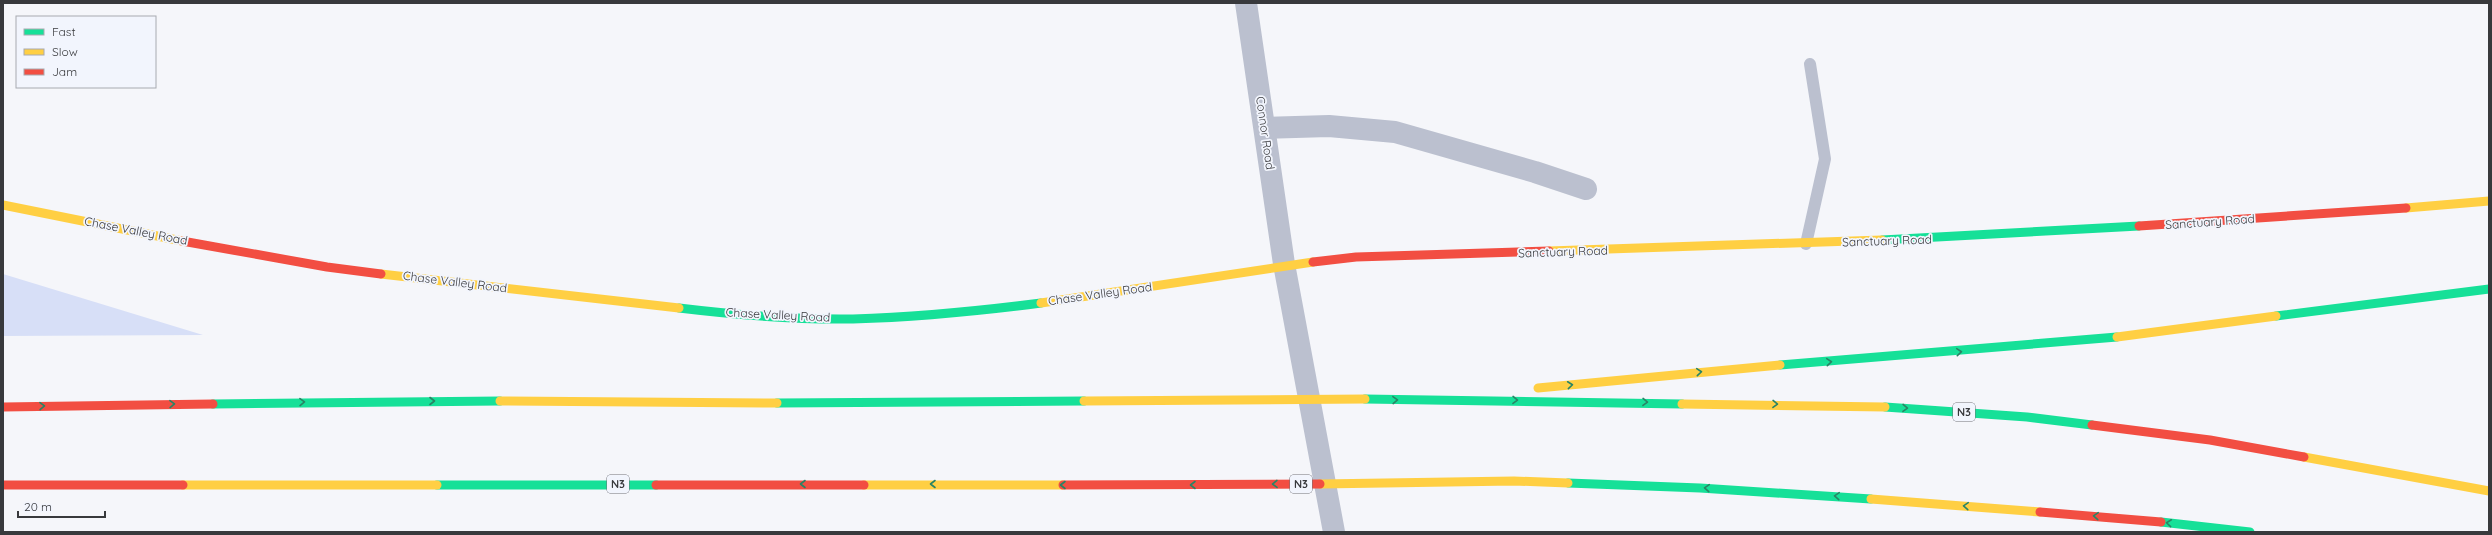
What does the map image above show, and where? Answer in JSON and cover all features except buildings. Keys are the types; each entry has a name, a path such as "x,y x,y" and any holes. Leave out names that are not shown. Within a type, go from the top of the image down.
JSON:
{"main road":[{"name":"Sanctuary Road","path":"1284,264 1356,257 1806,244 2048,232 2302,216 2489,201"},
{"name":"Chase Valley Road","path":"3,205 330,267 702,311 798,318 856,319 964,311 1074,299 1284,264"},
{"path":"1529,389 1696,372 2077,342 2489,289"},
{"path":"1434,399 1513,391"},
{"name":"N3","path":"3,407 393,401 1224,402 1434,399 1918,408 2020,416 2210,440 2489,491"},
{"name":"N3","path":"3,485 1232,485 1514,480 1700,488 2135,519 2250,532"},
{"path":"2135,519 2162,532"}],"street":[{"name":"Connor Road","path":"1246,3 1284,264"},
{"path":"1265,128 1329,126 1395,132 1535,172 1586,189"},
{"path":"1284,264 1334,532"}],"lane":[{"path":"1806,244 1825,159 1810,64"}],"shaded area":[{"path":"3,274 203,335 3,336"}],"traffic: fast":[{"path":"1882,240 2139,226"},
{"path":"2276,316 2489,289"},
{"path":"679,308 722,313 810,319 853,319 900,317 994,309 1041,303"},
{"path":"1780,365 2117,337"},
{"path":"1365,399 1682,404"},
{"path":"213,404 500,401"},
{"path":"777,403 1084,401"},
{"path":"1885,407 2027,417 2092,425"},
{"path":"1568,483 1700,488 1871,499"},
{"path":"437,485 656,485"},
{"path":"2161,522 2250,532"}],"traffic: slow":[{"path":"2406,208 2489,201"},
{"path":"3,205 182,241"},
{"path":"1549,251 1882,240"},
{"path":"1041,303 1313,262"},
{"path":"381,274 679,308"},
{"path":"2117,337 2276,316"},
{"path":"1538,388 1780,365"},
{"path":"1084,401 1365,399"},
{"path":"500,401 777,403"},
{"path":"1682,404 1885,407"},
{"path":"2304,457 2489,491"},
{"path":"1320,484 1514,481 1568,483"},
{"path":"183,485 437,485"},
{"path":"864,485 1063,485"},
{"path":"1871,499 2040,512"}],"traffic: jam":[{"path":"2139,226 2406,208"},
{"path":"182,241 327,267 381,274"},
{"path":"1313,262 1356,257 1549,251"},
{"path":"3,407 213,404"},
{"path":"2092,425 2210,440 2304,457"},
{"path":"1063,485 1320,484"},
{"path":"3,485 183,485"},
{"path":"656,485 864,485"},
{"path":"2040,512 2161,522"}]}
